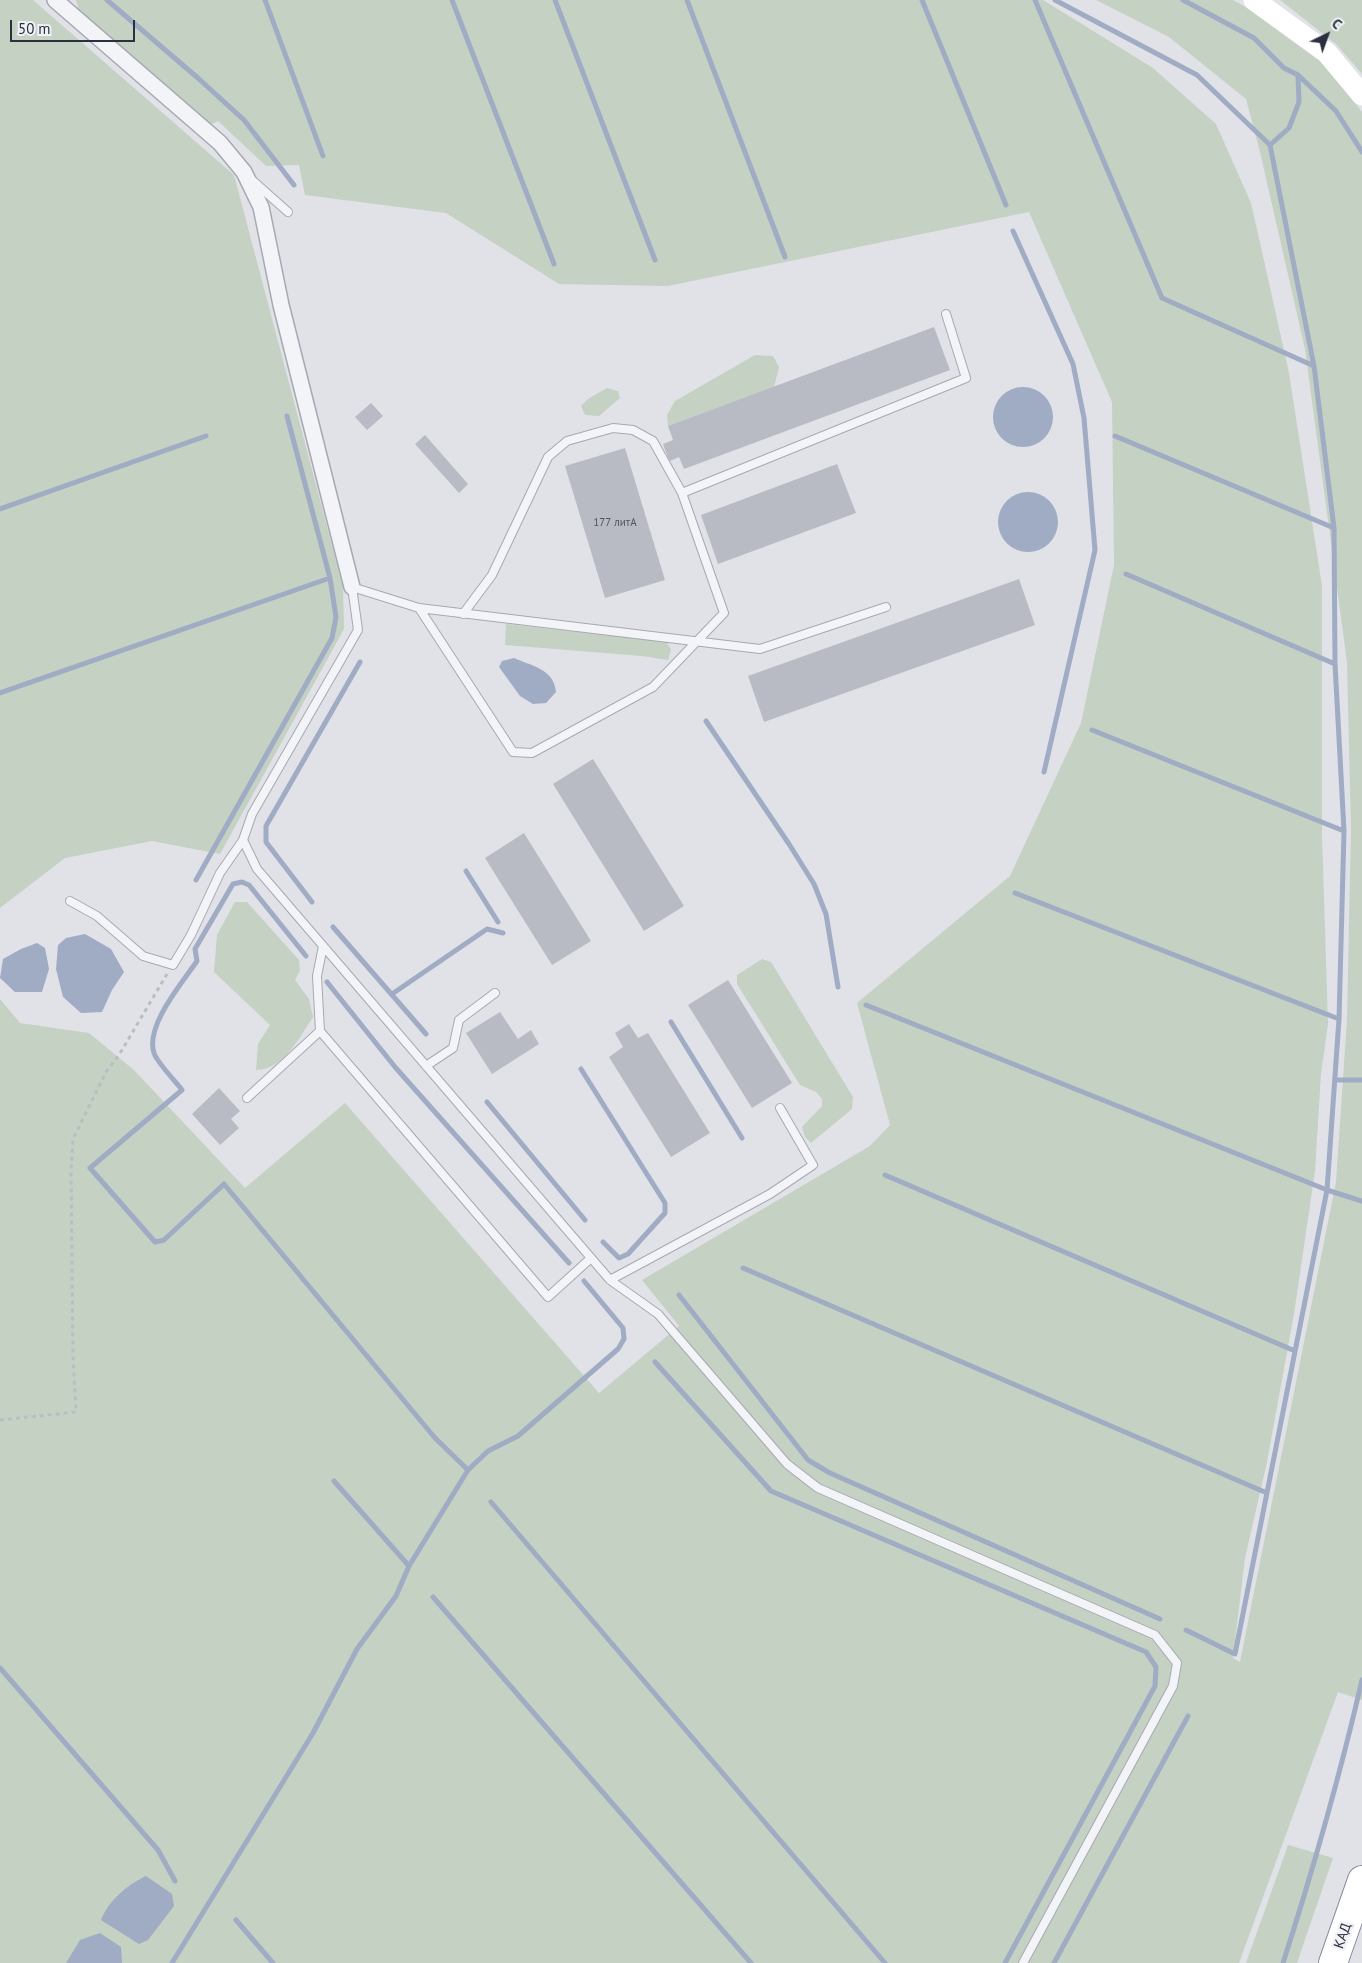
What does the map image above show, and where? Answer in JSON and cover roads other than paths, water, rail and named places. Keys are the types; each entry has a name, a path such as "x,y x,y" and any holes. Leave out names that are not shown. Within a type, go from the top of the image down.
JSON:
{"highway":[{"name":"КАД","path":"1333,1963 1362,1880"}],"main road":[{"path":"1254,0 1327,53 1362,95"}],"street":[{"path":"55,0 220,143 244,172 261,207 281,305 352,587"}],"lane":[{"path":"244,172 288,212"},
{"path":"682,493 966,378 946,314"},
{"path":"419,608 513,752 532,754 653,687 724,613 682,493 652,441 633,430 613,428 567,441 548,457 492,575 463,614"},
{"path":"70,901 97,916 143,956 173,965 191,935 220,873 243,840 252,814 358,630 352,587 419,608 760,649 886,607"},
{"path":"243,840 257,869 610,1280 658,1314 787,1464 818,1488 1154,1636 1177,1663 1173,1686 1023,1963"},
{"path":"323,946 317,976 320,1030 548,1297 591,1258"},
{"path":"426,1066 453,1048 459,1020 495,993"},
{"path":"247,1098 320,1030"},
{"path":"610,1280 770,1194 813,1165 780,1108"}],"water":[{"path":"1023,387 1039,392 1044,396 1048,401 1053,417 1048,433 1044,438 1039,442 1023,447 1007,442 1002,438 998,433 993,417 998,401 1002,396 1007,392"},
{"path":"1028,492 1044,497 1049,501 1053,506 1058,522 1053,538 1049,543 1044,547 1028,552 1012,547 1007,543 1003,538 998,522 1003,506 1007,501 1012,497"},
{"path":"514,658 541,669 551,678 556,692 546,703 533,704 520,696 499,667 502,661"},
{"path":"85,934 111,949 124,972 112,990 102,1012 81,1013 63,997 56,969 58,945 66,938"},
{"path":"37,943 45,948 49,969 42,992 15,992 0,978 3,959"},
{"path":"146,1876 172,1894 174,1906 148,1940 139,1944 101,1920 104,1913 119,1894"},
{"path":"100,1933 121,1947 122,1963 66,1963 80,1940"}],"waterway":[{"path":"107,0 244,120 294,185"},
{"path":"265,0 323,156"},
{"path":"452,0 554,264"},
{"path":"555,0 655,260"},
{"path":"687,0 785,257"},
{"path":"922,0 1006,205"},
{"path":"1035,0 1162,298 1314,366"},
{"path":"1055,0 1197,75 1270,145 1314,366 1334,528 1335,664 1344,831 1339,1019 1327,1190 1235,1654 1186,1630"},
{"path":"1183,0 1254,38 1284,68 1298,75 1336,111 1362,152"},
{"path":"1270,145 1289,128 1299,102 1298,75"},
{"path":"1013,231 1073,364 1084,418 1095,550 1044,772"},
{"path":"196,880 332,638 336,617 330,578 287,416"},
{"path":"0,509 206,436"},
{"path":"1115,436 1334,528"},
{"path":"1126,574 1335,664"},
{"path":"0,693 330,578"},
{"path":"312,902 266,842 266,826 360,662"},
{"path":"706,721 814,884 826,914 838,987"},
{"path":"1092,730 1344,831"},
{"path":"466,871 498,922"},
{"path":"306,956 249,885 242,882 233,884 195,949 197,961 166,1005 155,1030 154,1053 182,1090 90,1168 155,1242 164,1240 224,1184 435,1438 468,1470"},
{"path":"1015,893 1339,1019"},
{"path":"333,927 426,1034"},
{"path":"392,994 487,929 503,933"},
{"path":"327,982 395,1067 569,1263"},
{"path":"866,1005 1327,1190 1362,1201"},
{"path":"671,1022 742,1138"},
{"path":"581,1069 665,1203 665,1213 628,1254 619,1258 603,1242"},
{"path":"1335,1080 1362,1080"},
{"path":"487,1102 585,1220"},
{"path":"885,1175 1295,1351"},
{"path":"743,1268 1267,1493"},
{"path":"172,1963 313,1733 357,1649 396,1596 409,1566 468,1470 488,1451 518,1436 618,1349 624,1339 623,1328 584,1281"},
{"path":"679,1295 808,1460 830,1473 1160,1619"},
{"path":"655,1362 771,1491 1146,1652 1156,1667 1155,1686 1005,1963"},
{"path":"334,1481 409,1566"},
{"path":"491,1502 885,1963"},
{"path":"433,1597 751,1963"},
{"path":"0,1668 158,1850 175,1881"},
{"path":"1283,1963 1326,1822 1362,1680"},
{"path":"1054,1963 1188,1716"},
{"path":"236,1920 273,1963"}]}
